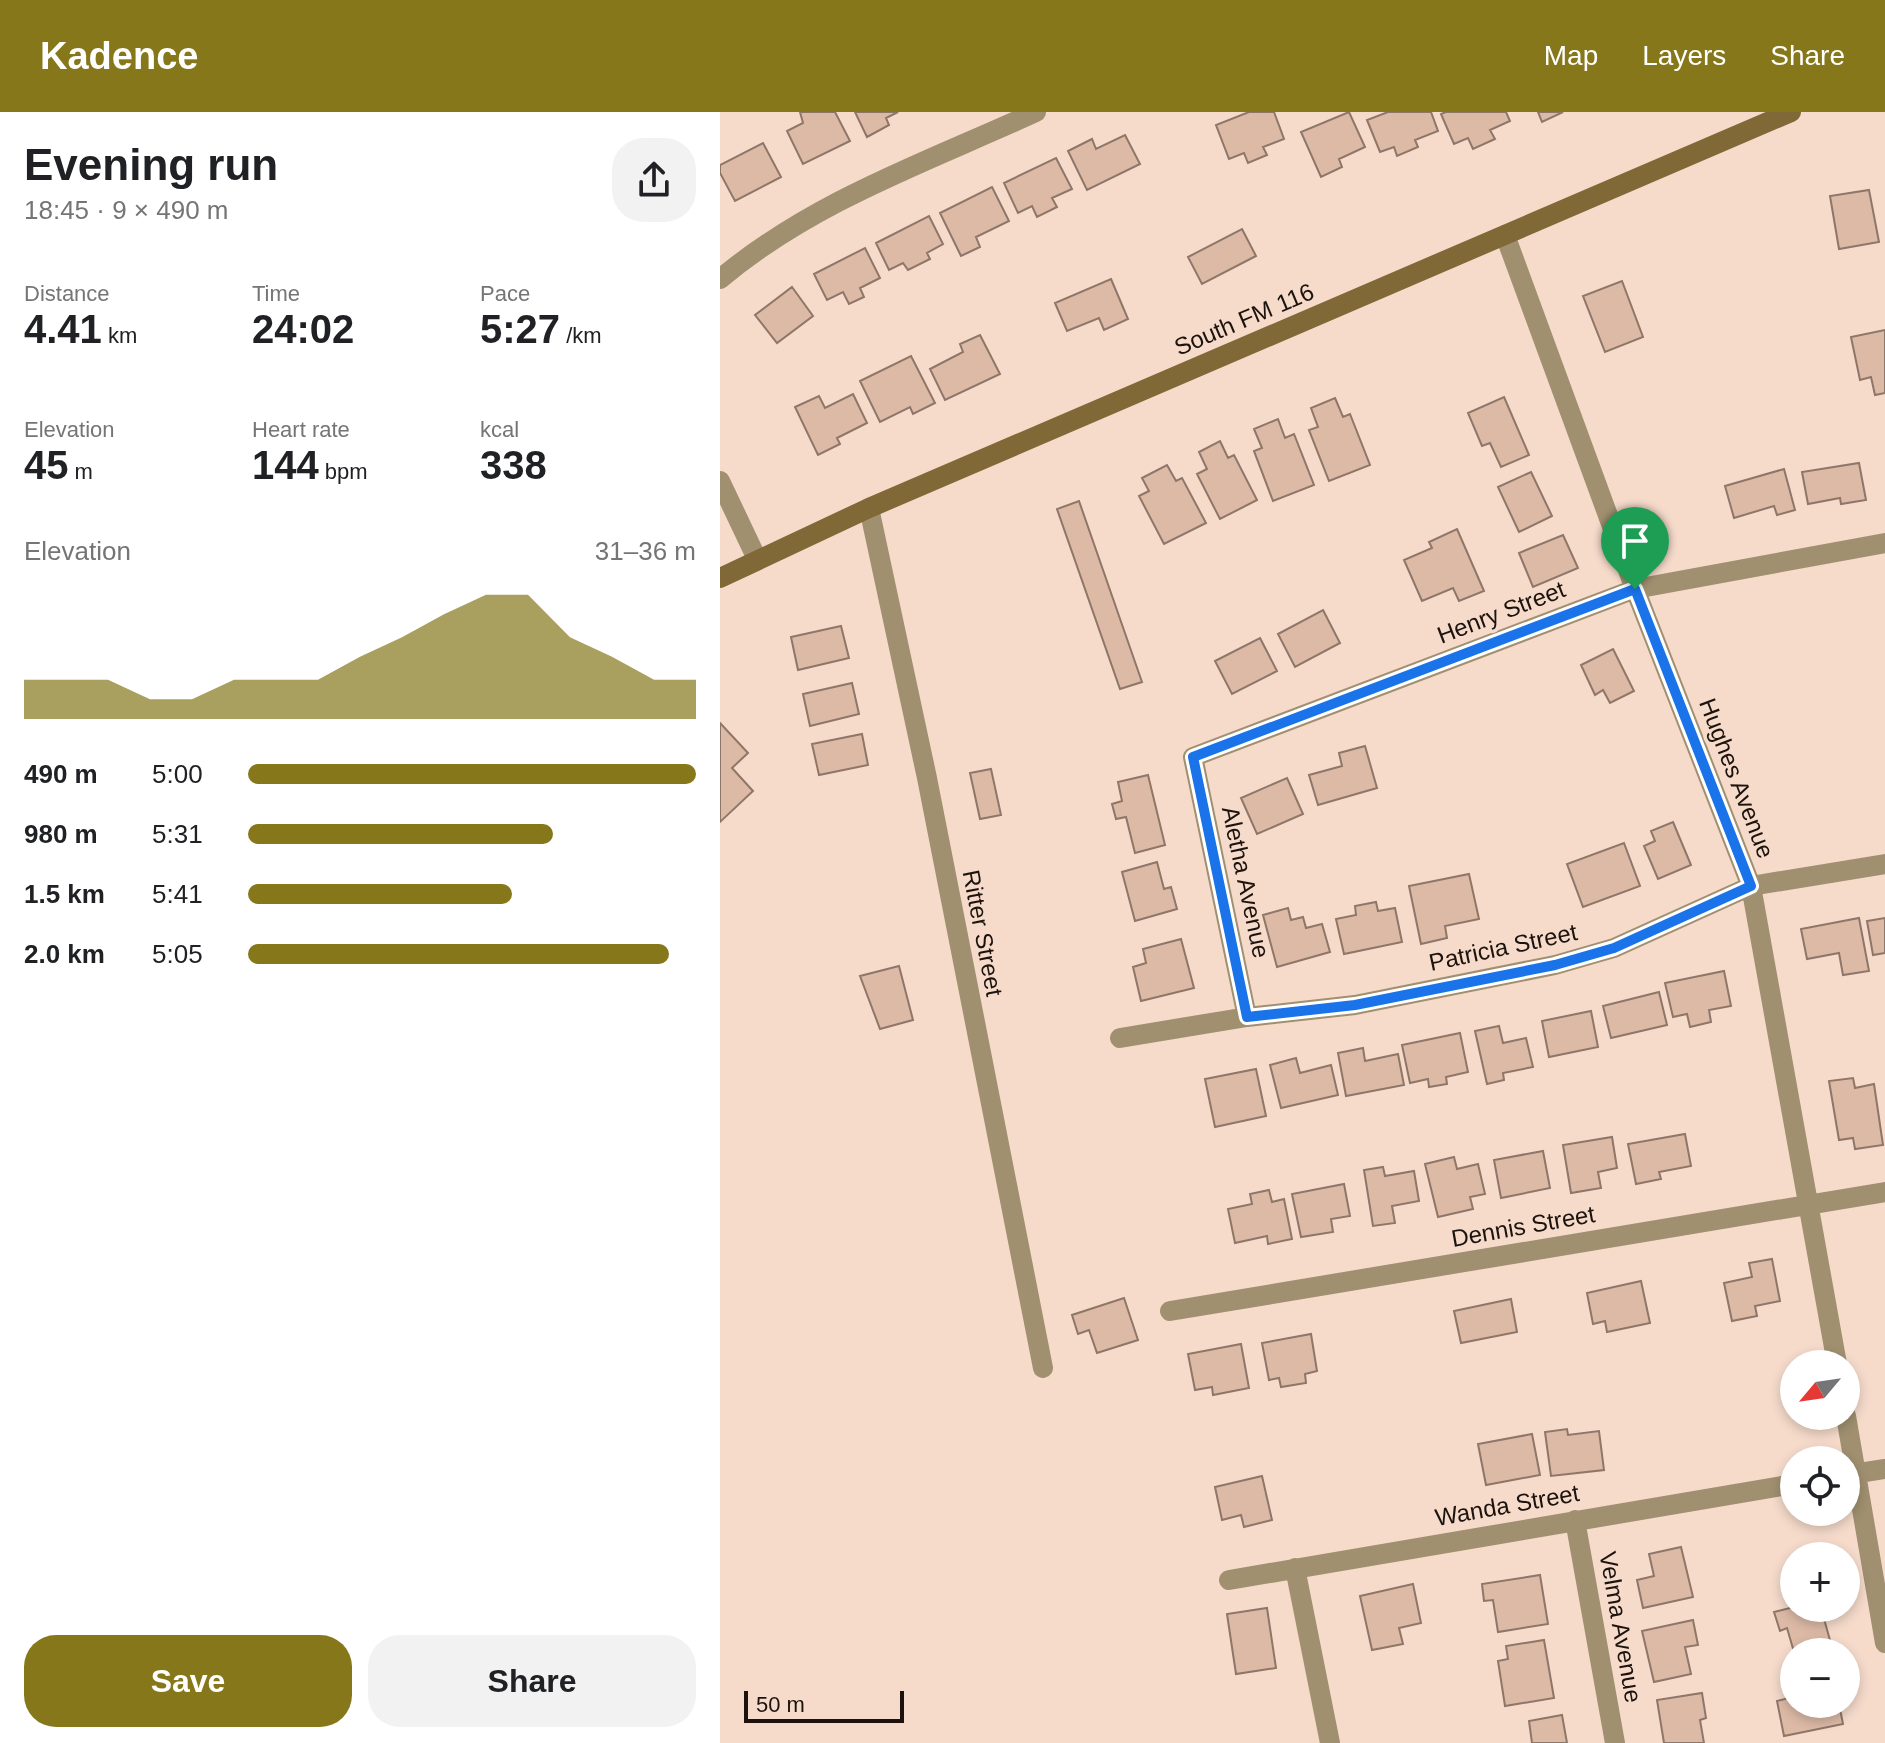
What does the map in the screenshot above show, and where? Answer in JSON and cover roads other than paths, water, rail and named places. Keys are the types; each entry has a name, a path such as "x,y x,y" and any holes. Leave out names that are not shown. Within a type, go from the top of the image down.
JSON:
{"main road":[{"name":"South FM 116","path":"720,578 869,508 1791,112"}],"street":[{"path":"720,279 784,230 835,201 1036,112"},
{"name":"Hughes Avenue","path":"1505,235 1635,589 1751,886 1834,1350"},
{"path":"720,481 757,559"},
{"name":"Ritter Street","path":"869,508 927,778 1043,1368"},
{"name":"Henry Street","path":"1193,757 1635,589 1885,543"},
{"name":"Aletha Avenue","path":"1193,757 1247,1017"},
{"name":"Patricia Street","path":"1120,1038 1247,1017 1355,1005 1555,965 1614,948 1751,886 1885,864"},
{"name":"Dennis Street","path":"1170,1311 1885,1192"},
{"path":"1860,1473 1885,1469"},
{"name":"Wanda Street","path":"1229,1580 1780,1486"},
{"path":"1860,1519 1885,1643"},
{"name":"Velma Avenue","path":"1575,1520 1615,1743"},
{"path":"1295,1568 1330,1743"}]}
